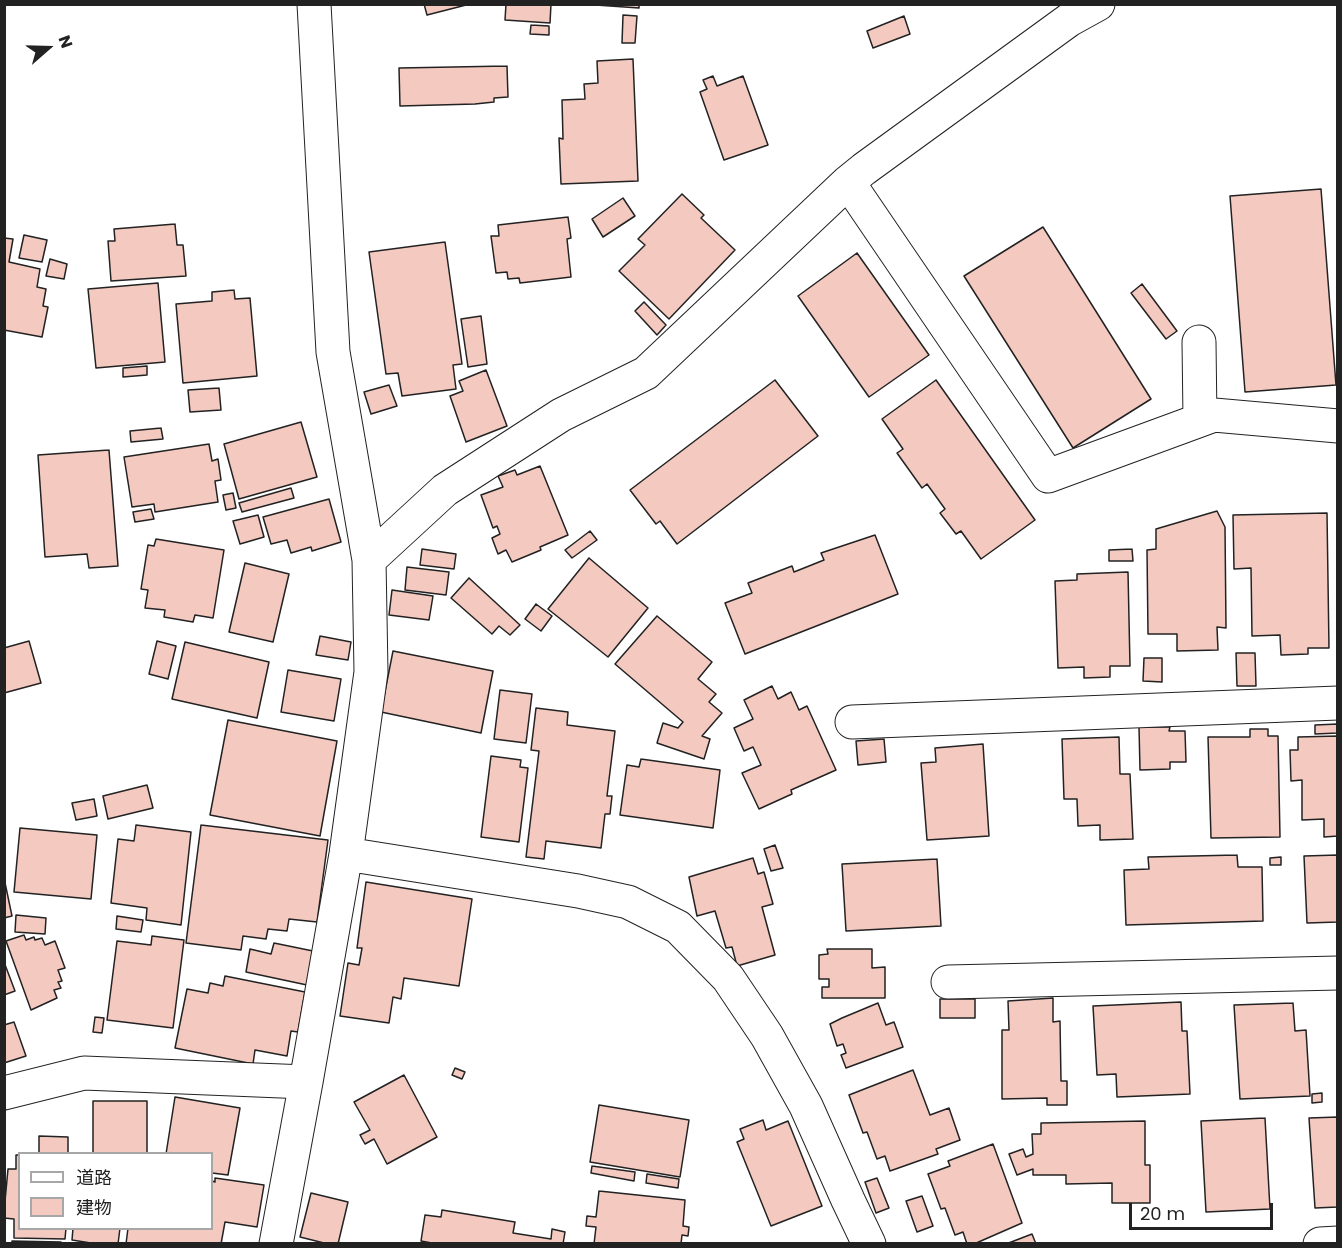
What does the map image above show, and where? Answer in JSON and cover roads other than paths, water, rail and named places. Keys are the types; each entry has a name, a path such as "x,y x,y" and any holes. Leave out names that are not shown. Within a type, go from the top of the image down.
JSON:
{"street":[{"path":"276,1244 346,854 371,672 369,560 333,352 314,4"},
{"path":"369,560 445,490 561,415 646,373 848,182 1069,20 1098,4"},
{"path":"848,182 1048,476 1214,415 1338,426"},
{"path":"1199,342 1200,420"},
{"path":"852,722 1338,703"},
{"path":"346,854 578,891 628,902 678,927 728,978 767,1036 806,1106 869,1244"},
{"path":"948,982 1338,973"},
{"path":"4,1093 84,1073 306,1082"},
{"path":"1320,1244 1338,1243"}]}
